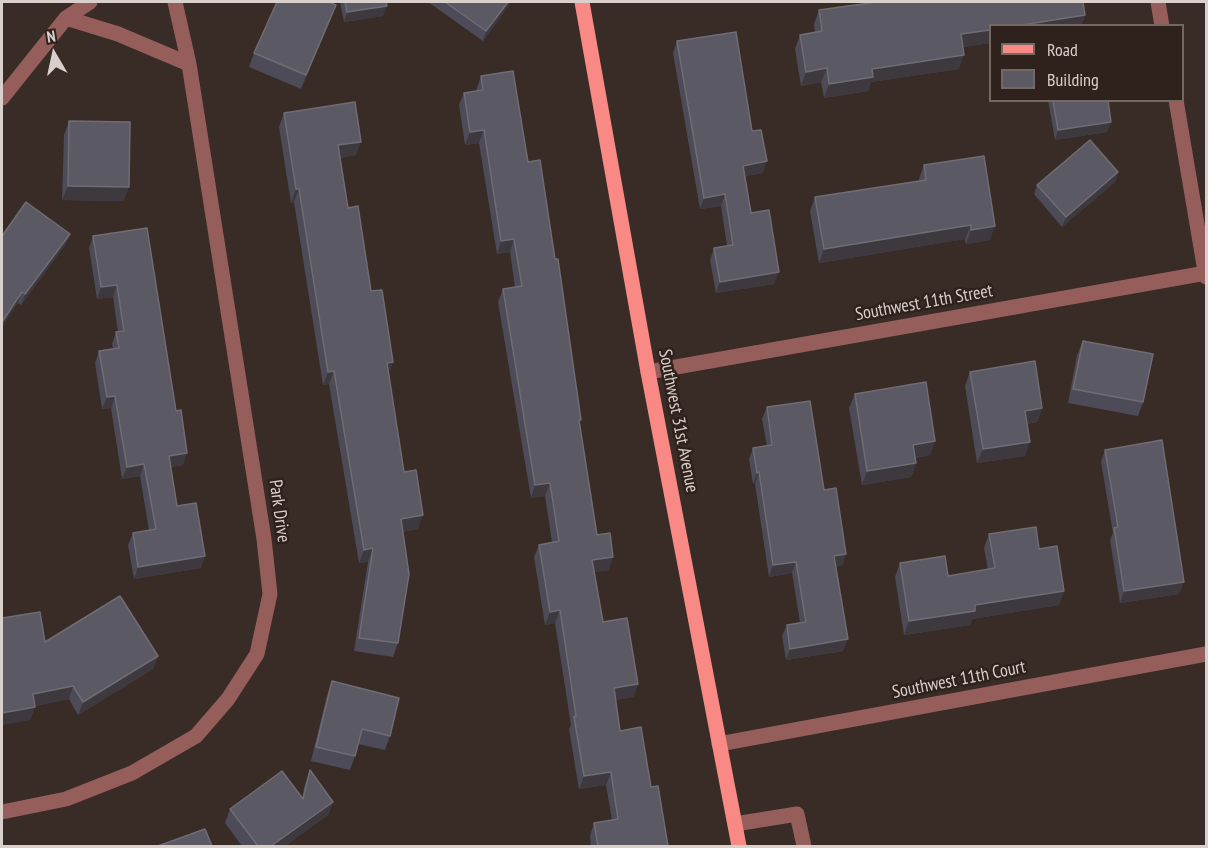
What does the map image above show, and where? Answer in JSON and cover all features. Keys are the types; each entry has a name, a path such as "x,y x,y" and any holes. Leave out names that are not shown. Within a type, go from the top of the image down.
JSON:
{"main road":[{"name":"Southwest 31st Avenue","path":"582,2 648,372 739,846"}],"street":[{"path":"2,98 66,18 90,2"},
{"name":"Park Drive","path":"2,812 66,799 132,773 196,736 228,699 257,654 270,594 264,539 189,64 175,2"},
{"path":"1158,2 1162,24"},
{"path":"66,18 118,34 189,64"},
{"path":"1176,102 1206,275"},
{"name":"Southwest 11th Street","path":"648,372 1206,275"},
{"name":"Southwest 11th Court","path":"719,744 1206,654"},
{"path":"735,824 797,814 804,846"}],"building":[{"path":"277,2 329,2 336,5 306,75 254,53"},
{"path":"345,2 386,2 387,6 347,12"},
{"path":"445,2 508,2 486,31"},
{"path":"877,2 1083,2 1085,15 1029,24 989,24 989,30 961,34 964,55 872,69 873,77 829,84 827,68 806,72 800,35 822,31 819,10"},
{"path":"736,32 752,131 761,130 767,161 743,166 751,213 769,210 779,272 720,282 714,248 733,245 725,194 704,198 677,41"},
{"path":"513,71 528,162 540,160 555,259 558,259 597,535 610,533 613,557 592,560 603,622 627,618 638,684 614,688 620,731 641,727 651,787 658,786 668,846 598,846 594,823 618,819 611,772 584,776 560,610 550,612 539,545 559,541 550,483 535,485 503,289 522,286 514,239 501,241 484,130 470,132 464,93 483,90 481,76"},
{"path":"355,102 361,142 338,145 348,208 358,206 371,291 382,290 393,362 387,363 404,472 416,470 423,515 401,519 409,574 398,643 359,638 373,548 364,550 334,371 328,372 299,189 296,189 284,113"},
{"path":"1053,102 1108,102 1111,122 1058,130"},
{"path":"69,121 130,122 129,187 68,186"},
{"path":"1090,140 1118,172 1066,217 1037,185"},
{"path":"984,156 995,226 971,230 971,225 824,249 815,197 926,180 924,165"},
{"path":"26,202 70,234 25,294 22,292 2,322 2,236"},
{"path":"147,228 176,411 181,410 187,453 169,456 177,506 196,503 205,556 138,567 133,533 156,529 144,464 127,467 115,396 107,397 99,351 119,348 116,332 124,331 117,285 101,287 93,236"},
{"path":"1083,341 1153,354 1143,402 1073,389"},
{"path":"1035,361 1042,408 1025,411 1030,442 983,449 970,372"},
{"path":"926,382 935,441 913,445 916,463 867,471 855,394"},
{"path":"810,401 824,490 836,488 846,554 834,556 848,639 790,649 787,625 806,622 796,562 773,565 759,472 757,473 753,448 772,445 767,407"},
{"path":"1162,440 1184,582 1124,591 1114,528 1118,527 1105,450"},
{"path":"1036,527 1039,549 1057,546 1064,591 975,605 975,611 909,621 900,563 945,556 948,576 995,568 989,534"},
{"path":"120,596 158,656 83,702 73,686 33,694 35,707 2,713 2,618 40,612 45,642"},
{"path":"332,681 399,698 390,736 362,729 355,756 316,747"},
{"path":"310,770 333,802 271,846 258,846 230,809 282,771 303,799"},
{"path":"205,829 212,846 158,846"}]}
